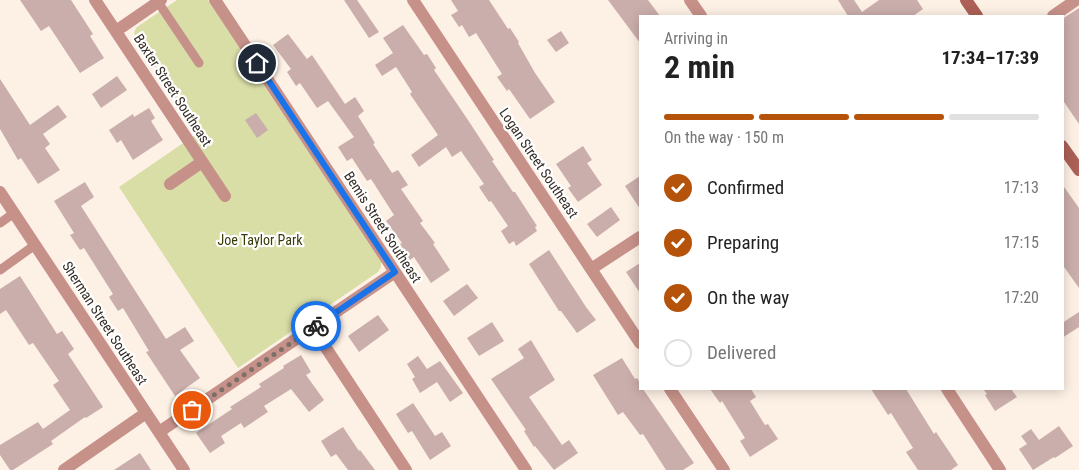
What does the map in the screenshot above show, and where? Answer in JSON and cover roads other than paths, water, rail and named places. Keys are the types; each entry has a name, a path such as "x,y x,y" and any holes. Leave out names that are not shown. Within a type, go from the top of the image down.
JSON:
{"main road":[{"path":"966,0 974,15"},
{"path":"1064,149 1079,170"}],"street":[{"name":"Baxter Street Southeast","path":"95,0 225,196"},
{"name":"Bemis Street Southeast","path":"215,0 526,470"},
{"name":"Logan Street Southeast","path":"413,0 639,341"},
{"path":"690,0 699,15"},
{"path":"1054,15 1076,0"},
{"path":"116,31 159,1"},
{"path":"170,184 202,162"},
{"name":"Sherman Street Southeast","path":"0,192 184,470"},
{"path":"591,269 639,238"},
{"path":"159,432 395,272"},
{"path":"313,328 406,470"},
{"path":"671,390 724,470"},
{"path":"948,390 1000,470"},
{"path":"64,470 146,413"}],"lane":[{"path":"159,1 199,64"},
{"path":"0,222 14,213"},
{"path":"0,270 35,245"}],"park label":[{"name":"Joe Taylor Park","path":"260,240"}]}
